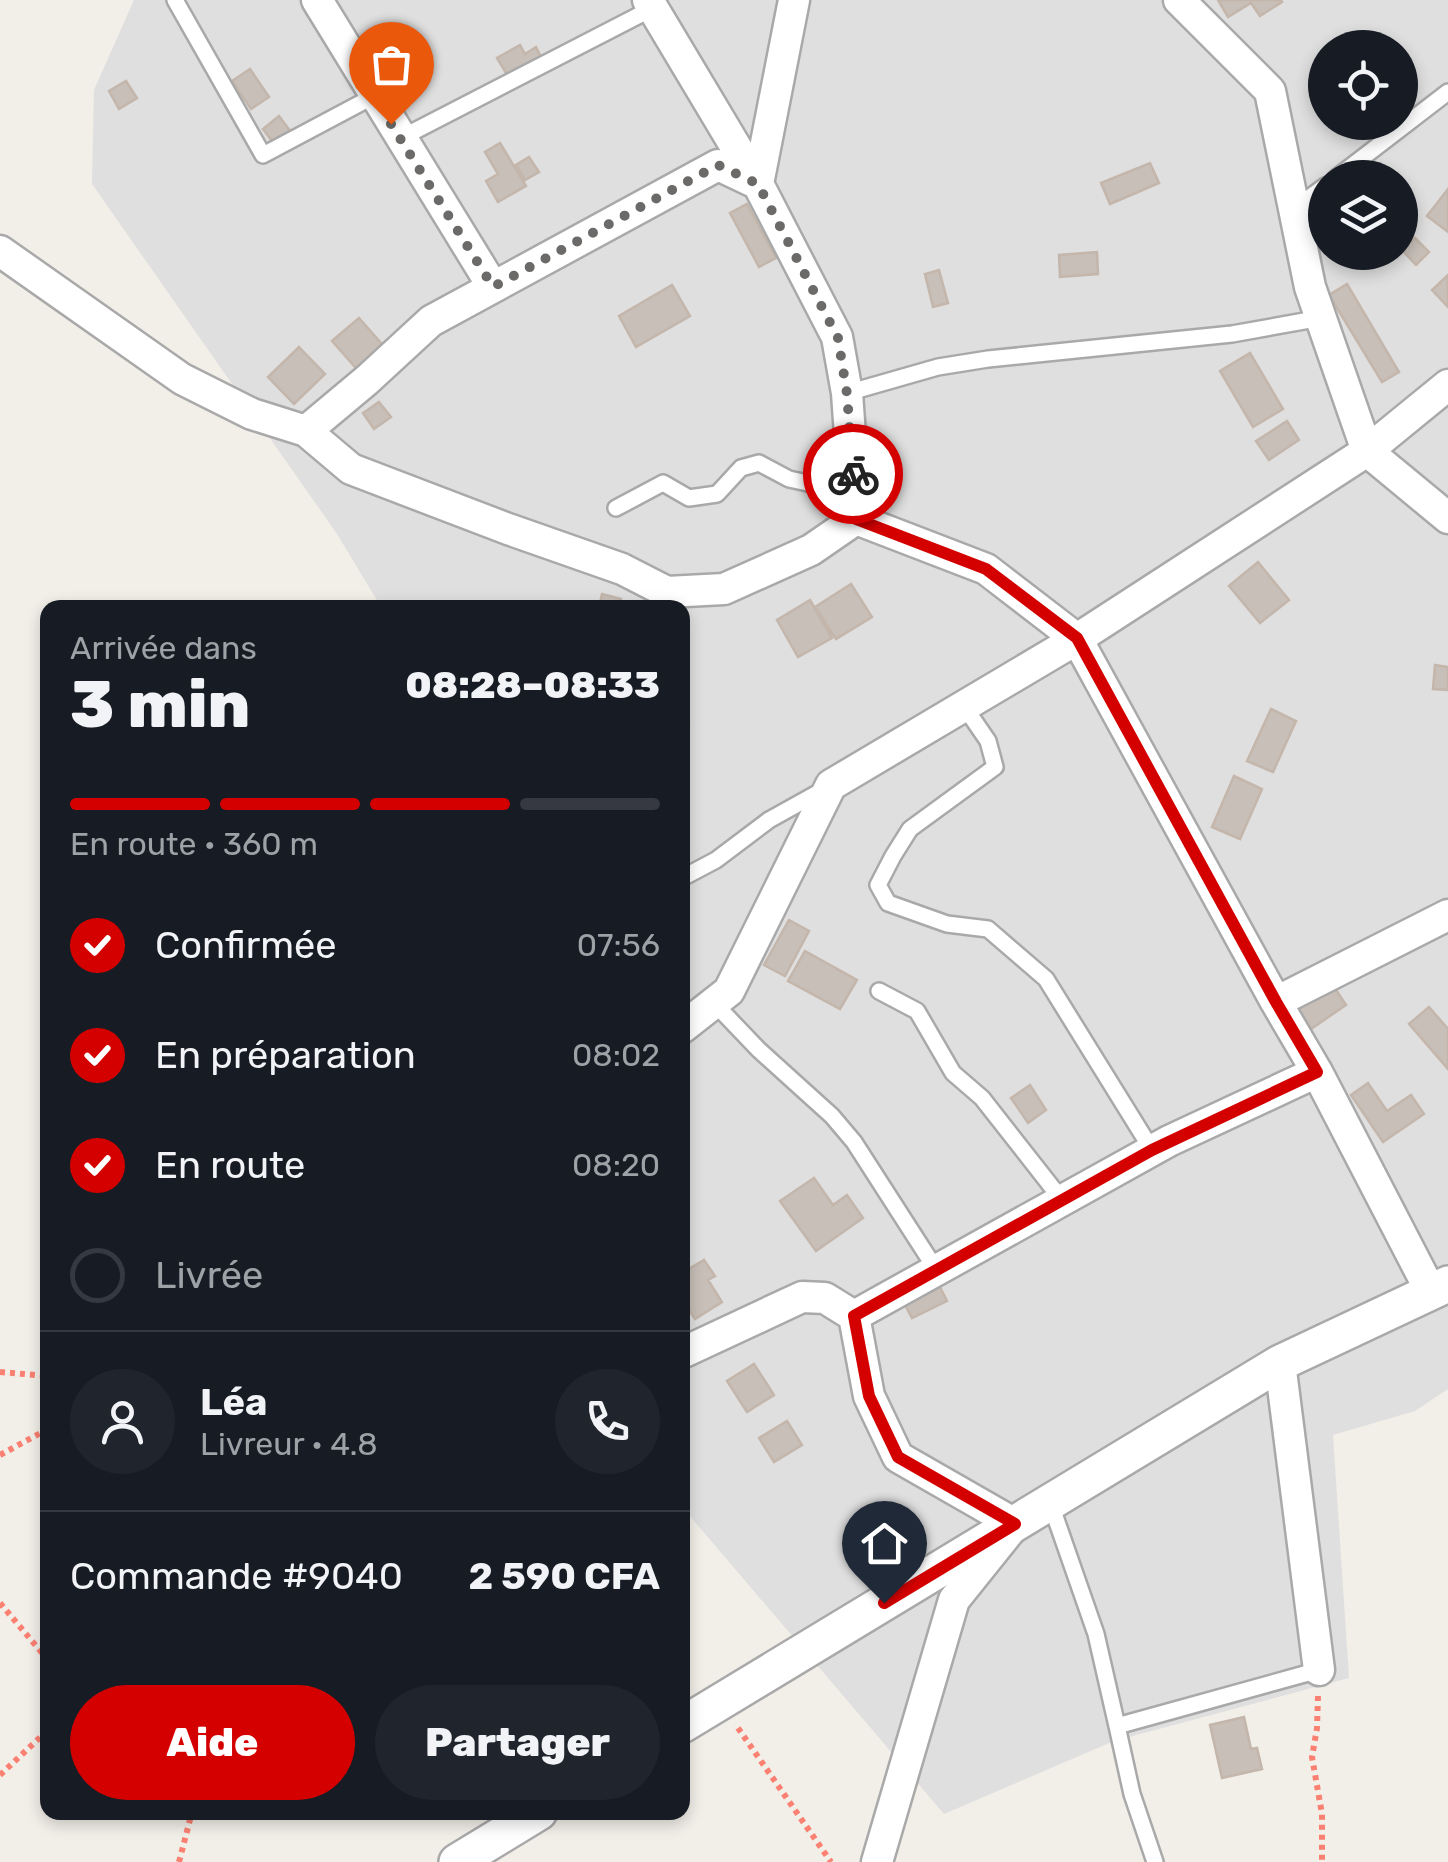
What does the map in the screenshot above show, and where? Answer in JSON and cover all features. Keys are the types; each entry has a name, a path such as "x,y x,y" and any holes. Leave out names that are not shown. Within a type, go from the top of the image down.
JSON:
{"street":[{"path":"317,0 493,287"},
{"path":"758,184 794,0"},
{"path":"1179,0 1270,91 1310,287 1367,451 1448,518"},
{"path":"0,251 182,379 252,414 306,431 351,469 622,569 667,592 724,589 811,550 855,506 847,394 838,338 758,184 650,4"},
{"path":"306,431 430,321 718,165 758,184"},
{"path":"690,1022 729,991 832,785 1077,638 1367,451 1448,385"},
{"path":"690,1721 1280,1362 1440,1288 1276,1002 1077,638 986,569 855,506"},
{"path":"1276,1002 1448,915"},
{"path":"854,1316 1152,1150 1317,1072"},
{"path":"690,1349 802,1297 825,1298 854,1316 869,1396 898,1457 1015,1524"},
{"path":"1280,1362 1319,1670"},
{"path":"877,1862 954,1600 1015,1524"},
{"path":"458,1862 526,1820"}],"lane":[{"path":"175,0 263,155 374,96"},
{"path":"401,138 650,4"},
{"path":"1359,160 1448,92"},
{"path":"1294,209 1308,199"},
{"path":"847,394 971,361 1232,334 1321,318"},
{"path":"616,508 663,483 688,498 718,494 741,468 759,463 855,506"},
{"path":"964,706 988,741 994,766 910,829 878,885 888,903 947,924 988,929 1046,979 1152,1150"},
{"path":"690,874 716,860 770,820 832,785"},
{"path":"879,991 918,1011 953,1073 982,1098 1062,1200"},
{"path":"714,1003 854,1142 937,1270"},
{"path":"1050,1502 1096,1634 1132,1794 1154,1862"},
{"path":"1118,1726 1319,1670"}],"path":[{"path":"0,1372 40,1375"},
{"path":"0,1456 40,1434"},
{"path":"0,1603 40,1650"},
{"path":"1319,1670 1312,1758 1322,1814 1322,1862"},
{"path":"720,1702 832,1862"},
{"path":"0,1774 40,1737"},
{"path":"179,1862 190,1820"}],"shaded area":[{"path":"134,0 1448,0 1448,1389 1415,1411 1333,1435 1349,1678 1114,1741 944,1814 690,1516 690,600 377,600 337,534 92,184 94,90"}],"building":[{"path":"1218,0 1282,2 1260,16 1251,3 1228,17"},
{"path":"520,45 525,54 536,47 542,59 509,78 497,58"},
{"path":"250,69 269,97 251,109 232,81"},
{"path":"126,81 137,98 119,109 109,91"},
{"path":"279,116 291,132 274,144 263,129"},
{"path":"500,143 526,186 498,202 486,181 498,174 485,152"},
{"path":"529,157 539,172 525,180 516,165"},
{"path":"1150,163 1159,183 1110,204 1101,183"},
{"path":"1448,189 1448,232 1427,216"},
{"path":"747,204 776,258 759,267 730,213"},
{"path":"1418,241 1429,252 1418,263"},
{"path":"1097,252 1098,274 1060,277 1059,255"},
{"path":"939,270 948,303 933,307 925,274"},
{"path":"1448,275 1448,307 1432,290"},
{"path":"1347,284 1399,372 1382,382 1329,295"},
{"path":"672,285 690,316 636,347 619,316"},
{"path":"359,318 389,352 362,375 332,341"},
{"path":"299,347 325,374 294,404 268,377"},
{"path":"1250,353 1283,409 1253,427 1220,371"},
{"path":"379,402 391,417 374,429 363,413"},
{"path":"1287,421 1299,440 1269,460 1256,441"},
{"path":"1258,562 1289,600 1260,623 1229,586"},
{"path":"851,584 872,617 836,639 815,607"},
{"path":"602,594 621,599 621,600 601,600"},
{"path":"810,600 832,638 798,657 777,620"},
{"path":"1435,665 1448,667 1448,690 1433,689"},
{"path":"1271,709 1296,721 1273,772 1247,761"},
{"path":"1234,776 1262,789 1240,839 1212,827"},
{"path":"789,920 809,931 785,976 764,965"},
{"path":"805,951 857,980 840,1009 788,981"},
{"path":"1332,984 1346,1005 1311,1029 1296,1008"},
{"path":"1429,1007 1448,1029 1448,1069 1409,1024"},
{"path":"1368,1083 1387,1111 1411,1095 1424,1114 1383,1142 1351,1095"},
{"path":"1030,1085 1046,1110 1028,1123 1011,1098"},
{"path":"814,1178 833,1205 847,1195 863,1218 816,1251 780,1201"},
{"path":"704,1260 715,1276 708,1280 722,1302 695,1319 690,1311 690,1268"},
{"path":"940,1287 947,1301 912,1318 905,1305"},
{"path":"754,1364 774,1395 747,1412 727,1381"},
{"path":"787,1421 802,1445 774,1462 759,1438"},
{"path":"1244,1717 1251,1749 1257,1748 1262,1769 1222,1778 1210,1725"}],"way so far":[{"path":"391,124 493,287 718,165 758,184 838,338 853,474"}],"route":[{"path":"853,474 856,519 986,569 1077,638 1317,1072 1169,1141 854,1316 869,1396 898,1457 1015,1524 884,1603"}]}
